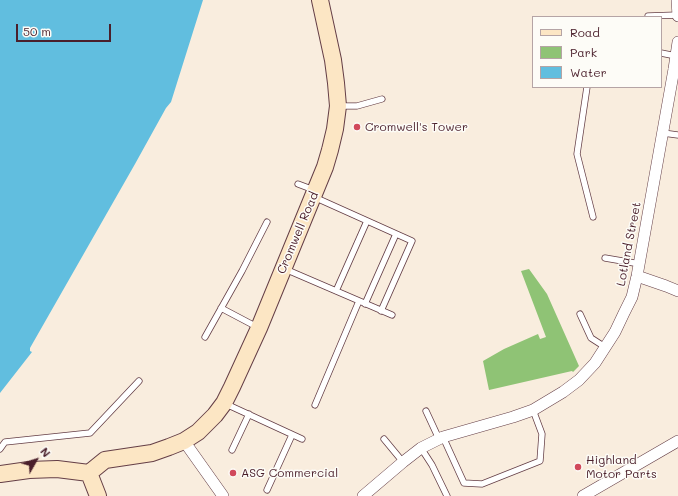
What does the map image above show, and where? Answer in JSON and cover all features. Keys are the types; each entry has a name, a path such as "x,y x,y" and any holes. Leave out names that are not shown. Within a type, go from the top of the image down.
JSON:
{"street":[{"name":"Cromwell Road","path":"89,473 106,460 152,453 184,441 198,432 215,415 224,403 232,387 259,328 315,194 325,167 335,129 338,106 334,60 320,0"},
{"path":"677,0 678,15"},
{"name":"Lotland Street","path":"363,496 421,448 441,438 533,410 563,392 579,380 595,363 615,332 632,297 640,264 678,42"},
{"path":"637,276 678,291"},
{"path":"184,441 223,496"},
{"path":"583,496 678,441"},
{"path":"1,472 57,469 89,473 98,496"}],"lane":[{"path":"648,16 678,15"},
{"path":"662,53 676,56"},
{"path":"587,88 577,154 593,217"},
{"path":"338,106 357,106 382,99"},
{"path":"663,132 678,135"},
{"path":"298,184 367,221 412,241 381,311"},
{"path":"336,291 367,221"},
{"path":"205,338 267,222"},
{"path":"365,304 396,234"},
{"path":"605,258 640,264"},
{"path":"283,268 392,315"},
{"path":"315,405 359,301"},
{"path":"221,308 259,328"},
{"path":"580,314 591,338 605,347"},
{"path":"0,449 5,442 90,433 140,381"},
{"path":"224,403 302,439"},
{"path":"426,411 464,483 482,484 540,461 542,434 533,410"},
{"path":"232,450 249,414"},
{"path":"267,490 292,435"},
{"path":"384,439 403,462"},
{"path":"421,448 432,465 447,496"}],"green space":[{"path":"529,269 547,294 579,366 573,372 489,390 483,361 504,349 538,334 540,339 546,337 521,271"}],"water":[{"path":"0,0 203,0 171,102 166,108 30,348 30,351 32,352 0,393"}],"place":[{"name":"Cromwell's Tower","path":"357,127"},
{"name":"Highland Motor Parts","path":"578,467"},
{"name":"ASG Commercial","path":"233,473"}]}
